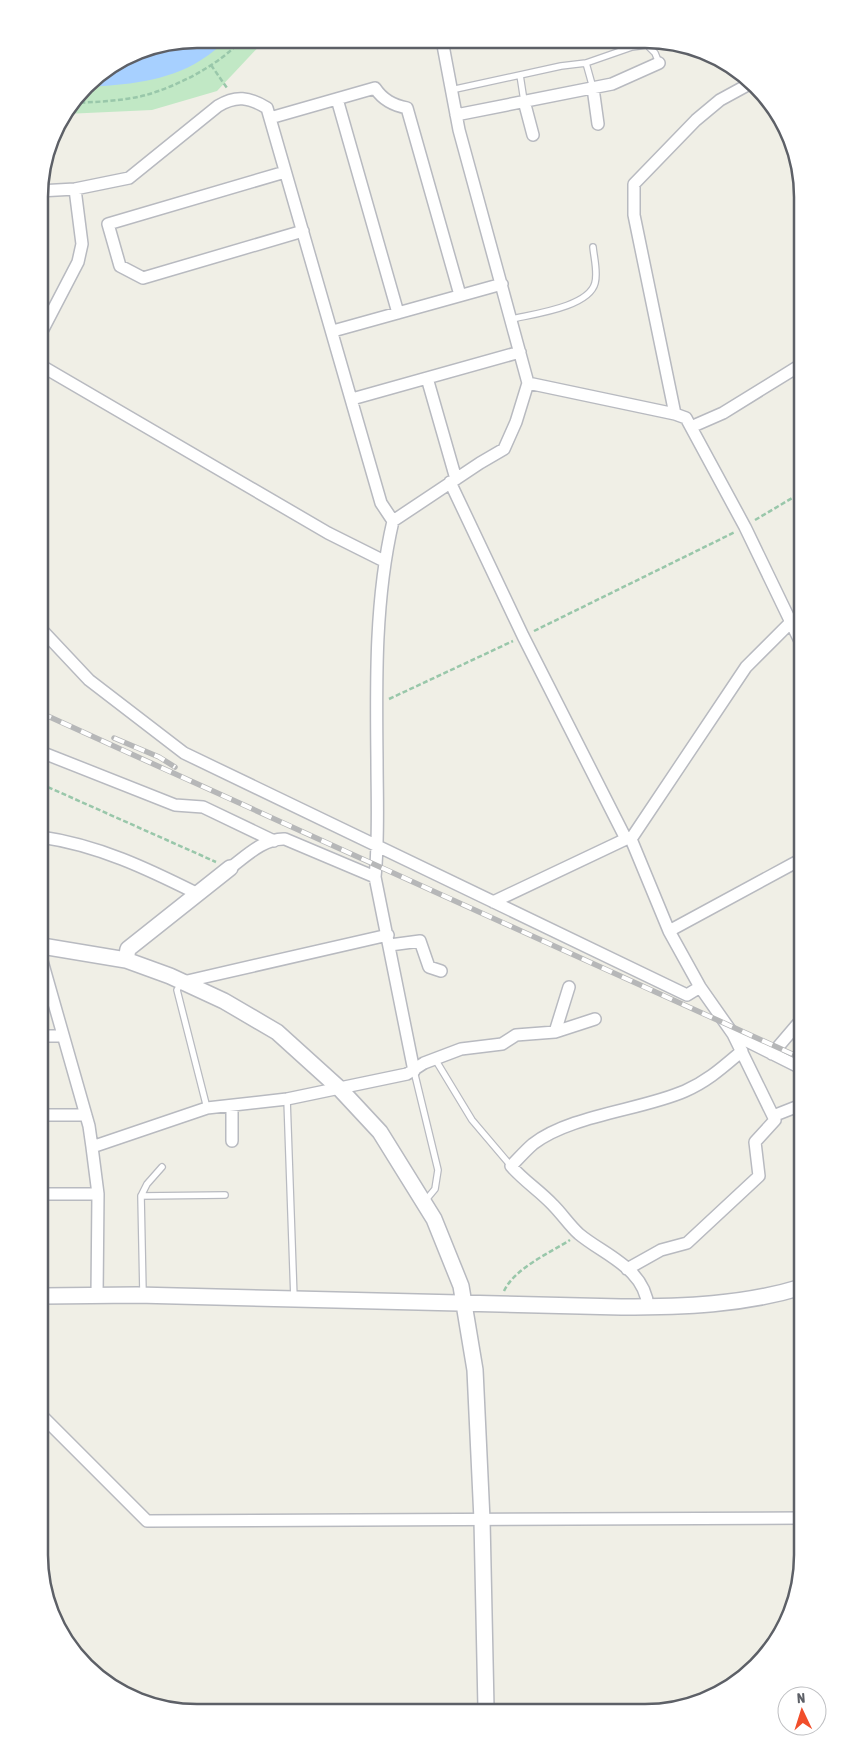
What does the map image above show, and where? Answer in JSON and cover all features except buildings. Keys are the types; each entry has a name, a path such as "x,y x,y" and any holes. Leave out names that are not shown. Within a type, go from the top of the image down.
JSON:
{"street":[{"path":"414,1071 375,877 378,845 376,705 384,561 393,521 453,480 504,450 516,422 528,384 456,115 443,48"},
{"path":"456,115 612,84 659,63"},
{"path":"675,414 634,215 634,184 696,120 720,100 745,86"},
{"path":"270,118 375,88 381,96 394,105 407,108 460,295"},
{"path":"593,88 598,124"},
{"path":"48,190 75,189 129,178 218,106 233,99 243,97 267,108 333,331 381,503 393,521"},
{"path":"337,100 398,313"},
{"path":"524,102 533,135"},
{"path":"285,172 108,224 120,266 143,278 303,231"},
{"path":"48,320 78,262 82,244 75,189"},
{"path":"333,331 502,284"},
{"path":"352,399 520,352"},
{"path":"691,427 723,413 794,369"},
{"path":"48,370 328,532 384,561"},
{"path":"427,378 453,480 523,636 629,839 669,931 700,987 733,1034 776,1120 755,1142 759,1176 687,1243 661,1250 627,1269"},
{"path":"528,384 675,414 686,418 745,527 794,630"},
{"path":"493,902 629,839 746,667 790,623"},
{"path":"48,636 89,680 184,753 687,994 700,987"},
{"path":"48,755 175,805 203,807 274,841"},
{"path":"48,838 104,852 147,868 198,894"},
{"path":"126,960 128,949 230,868 256,849 274,841 286,840 375,877"},
{"path":"669,931 794,863"},
{"path":"182,982 389,940 420,941 429,967 441,971"},
{"path":"48,947 126,960 224,1001 277,1032 340,1089 380,1132 434,1219 465,1302 476,1370 482,1520 486,1704"},
{"path":"48,982 86,1115 92,1147 98,1194 97,1296"},
{"path":"555,1032 569,987"},
{"path":"92,1147 207,1108 287,1100 407,1074 435,1059 461,1049 502,1044 516,1035 555,1032 595,1018"},
{"path":"772,1054 794,1028"},
{"path":"733,1034 794,1065"},
{"path":"48,1036 63,1036"},
{"path":"648,1307 648,1298 638,1278 613,1256 580,1234 554,1205 522,1179 511,1166 533,1144 546,1136 576,1124 684,1092 710,1078 742,1051"},
{"path":"232,1106 232,1141"},
{"path":"773,1116 794,1108"},
{"path":"48,1115 86,1115"},
{"path":"48,1194 98,1194"},
{"path":"48,1296 143,1296 648,1307 714,1304 766,1297 794,1289"},
{"path":"48,1422 147,1521 794,1518"}],"lane":[{"path":"451,90 586,63 629,48"},
{"path":"650,48 655,53 659,63"},
{"path":"586,63 593,88"},
{"path":"520,75 524,102"},
{"path":"512,319 565,307 592,290 596,282 593,247"},
{"path":"182,982 177,990 207,1108"},
{"path":"435,1059 472,1120 511,1166"},
{"path":"414,1071 438,1170 436,1189 424,1203"},
{"path":"287,1100 294,1299"},
{"path":"143,1296 141,1196 147,1184 162,1167"},
{"path":"141,1196 225,1195"}],"path":[{"path":"81,103 104,102 146,95 188,78 210,65 231,48"},
{"path":"210,65 233,99"},
{"path":"376,705 523,636 745,527 794,497"},
{"path":"48,787 230,868"},
{"path":"503,1303 504,1289 516,1275 580,1234"}],"green space":[{"path":"187,48 258,48 217,91 152,110 73,114 91,91 106,78 149,55"}],"water":[{"path":"187,48 217,48 201,60 174,73 160,78 96,86 114,73 149,55"}],"railway":[{"path":"48,716 794,1055"},
{"path":"114,738 159,757 175,767"}]}
